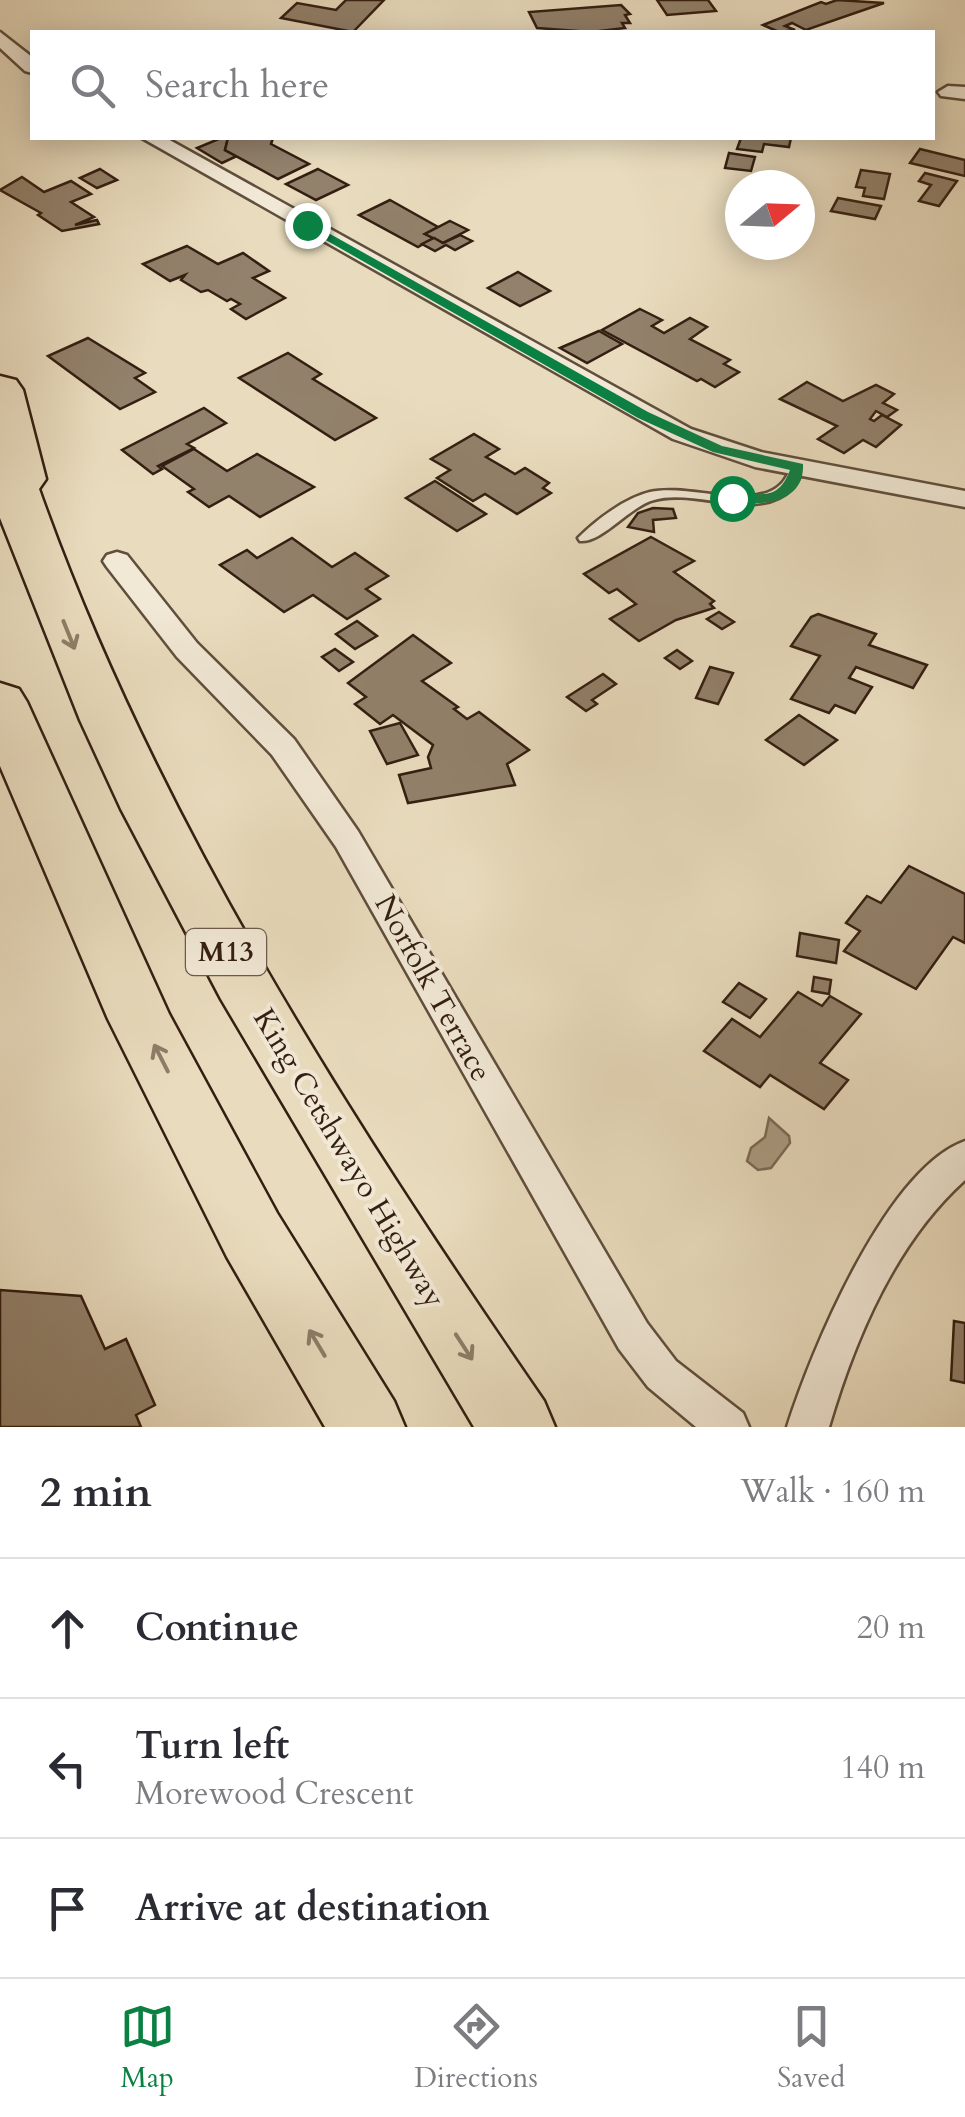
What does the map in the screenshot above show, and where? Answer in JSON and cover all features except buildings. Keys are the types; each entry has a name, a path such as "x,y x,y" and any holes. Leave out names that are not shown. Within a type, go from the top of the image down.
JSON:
{"highway":[{"path":"0,390 46,580"},
{"name":"King Cetshwayo Highway","path":"0,445 46,580 123,760 213,929 308,1094 517,1427"},
{"path":"0,702 140,1019 252,1234 367,1427"}],"street":[{"path":"0,38 30,66"},
{"path":"156,140 643,415 718,449 965,499"},
{"name":"Norfolk Terrace","path":"117,561 186,650 283,747 300,770 374,883 464,1047 634,1336 662,1374 728,1427"},
{"path":"808,1427 818,1389 845,1325 877,1268 917,1208 965,1157"}],"lane":[{"path":"586,538 638,502 663,494 760,500 777,496 791,485 798,468"}],"shaded area":[{"path":"769,1118 789,1136 790,1143 771,1168 758,1170 747,1161 751,1148 765,1137"}],"route":[{"path":"307,225 643,415 718,449 798,468 791,485 777,496 760,500 732,498"}]}
